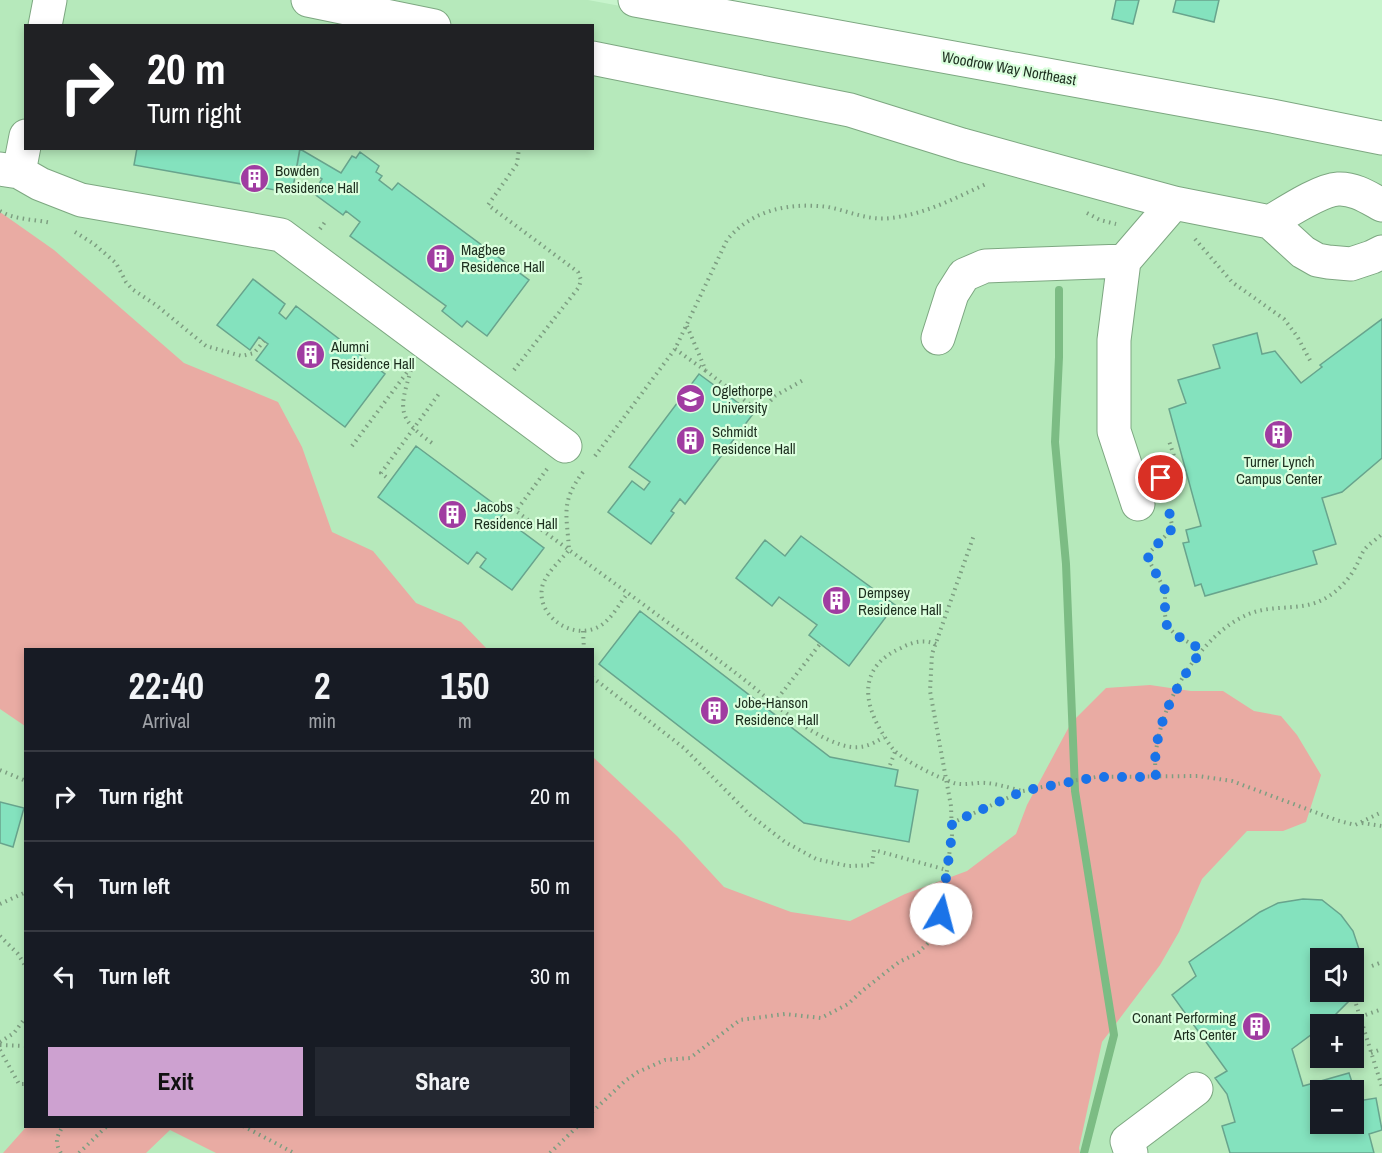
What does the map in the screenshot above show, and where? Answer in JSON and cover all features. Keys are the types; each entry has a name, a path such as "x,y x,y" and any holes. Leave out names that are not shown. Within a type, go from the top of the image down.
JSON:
{"street":[{"path":"45,24 50,0"},
{"path":"308,0 424,24"},
{"name":"Woodrow Way Northeast","path":"636,0 1382,138"},
{"path":"594,58 850,110 962,145 1174,203 1270,222 1303,252 1317,260 1351,264 1382,252"},
{"path":"24,140 9,171 81,200 281,235 420,355 459,367 580,459"},
{"path":"1270,222 1316,196 1338,189 1358,193 1382,205"},
{"path":"1155,496 1114,431 1114,340 1124,261 1174,203"},
{"path":"938,338 952,294 964,275 985,266 1124,261"},
{"path":"1131,1153 1127,1141 1196,1089"}],"path":[{"path":"495,394 579,287 581,280 578,272 488,205 517,164 519,150"},
{"path":"884,737 866,747 844,746 826,739 774,703 516,511 580,459 675,349 727,240 737,228 755,216 779,208 827,207 866,218 889,218 918,213 952,201 995,181"},
{"path":"0,211 11,217 33,219 56,225"},
{"path":"1084,212 1118,225"},
{"path":"67,229 78,233 107,255 116,263 132,289 156,305 206,346 242,356 254,353 264,341"},
{"path":"1204,237 1193,237 1220,271 1232,282 1284,319 1297,336 1312,364"},
{"path":"686,326 706,371"},
{"path":"675,349 760,412 775,396 805,379"},
{"path":"420,355 403,403 403,415 414,429 432,443"},
{"path":"352,446 420,355"},
{"path":"386,477 381,473 459,367"},
{"path":"1169,441 1179,471 1161,478 1155,496 1173,528 1149,553 1148,559 1165,590 1167,626 1176,635 1202,650"},
{"path":"580,459 567,502 569,550 545,580 542,588 545,608 554,620 571,629 583,631 595,629 603,624 627,594"},
{"path":"1156,777 1155,755 1169,706 1185,673 1202,650 1220,631 1238,619 1258,611 1295,608 1318,602 1331,595 1348,579 1365,549 1382,534"},
{"path":"594,1110 638,1072 665,1060 690,1058 740,1020 785,1014 821,1018 848,1004 899,962 918,953 938,933 952,823 951,806 930,691 932,654 974,535"},
{"path":"583,631 584,648"},
{"path":"936,644 931,642 910,643 881,659 875,666 869,677 869,702 874,720 884,737 896,752 924,769 956,783 988,783 1023,791"},
{"path":"774,703 820,644"},
{"path":"594,679 684,748 750,815 785,842 816,859 848,866 872,865 874,850 947,870"},
{"path":"890,765 896,752"},
{"path":"0,770 24,780"},
{"path":"952,823 1023,791 1096,777 1198,776 1232,781 1355,825 1382,812"},
{"path":"1362,823 1382,826"},
{"path":"0,903 24,893"},
{"path":"0,936 24,962"},
{"path":"1372,966 1382,962"},
{"path":"1356,1004 1359,1014"},
{"path":"1364,1016 1382,1009"},
{"path":"0,1043 14,1033 24,1020"},
{"path":"1364,1030 1382,1087"},
{"path":"0,1043 24,1046"},
{"path":"1371,1053 1382,1049"},
{"path":"0,1050 19,1084 24,1084"},
{"path":"61,1153 56,1142 62,1128"},
{"path":"79,1153 105,1128"},
{"path":"247,1128 294,1153"},
{"path":"550,1153 576,1128"}],"shaded area":[{"name":"Oglethorpe University","path":"0,0 588,0 1382,147 1382,1153 0,1153"},
{"path":"0,212 54,250 184,363 278,402 302,447 332,532 373,551 416,603 461,622 486,648 24,648 24,725 0,709"},
{"path":"1150,685 1191,691 1223,691 1254,711 1281,716 1297,735 1321,775 1306,822 1283,831 1247,831 1202,879 1179,932 1160,965 1102,1042 1079,1148 1080,1153 216,1153 170,1130 146,1153 3,1153 25,1128 594,1128 594,758 677,836 724,887 791,912 850,921 905,894 967,871 1016,834 1027,805 1071,723 1106,688"}],"building":[{"path":"1116,0 1139,0 1133,24 1112,19"},
{"path":"1176,0 1219,0 1214,22 1173,12"},
{"name":"Bowden Residence Hall","path":"137,150 300,150 292,193 134,165"},
{"name":"Magbee Residence Hall","path":"300,150 302,150 341,173 352,156 356,158 360,152 379,166 376,172 382,176 379,180 392,190 398,183 529,280 487,336 467,321 462,327 442,311 446,306 350,236 360,222 346,211 343,215 313,193 322,179 304,167 297,166"},
{"name":"Alumni Residence Hall","path":"253,279 285,304 279,313 286,319 296,306 385,374 345,427 256,360 268,344 259,337 250,350 217,325"},
{"name":"Turner Lynch Campus Center","path":"1382,319 1382,458 1342,492 1322,498 1336,544 1313,551 1317,564 1205,596 1201,584 1195,586 1183,543 1189,542 1186,530 1201,526 1169,409 1186,403 1178,380 1220,368 1213,345 1257,333 1262,354 1275,351 1301,383 1322,367 1320,365"},
{"name":"Schmidt Residence Hall","path":"699,374 753,414 685,504 680,499 671,511 674,513 651,544 608,512 632,481 644,490 650,482 629,467"},
{"name":"Jacobs Residence Hall","path":"416,446 505,512 500,518 544,548 512,590 480,567 486,559 477,552 468,564 378,497"},
{"name":"Dempsey Residence Hall","path":"801,536 895,605 849,666 809,635 817,625 779,597 772,606 736,578 765,540 785,556"},
{"name":"Jobe-Hanson Residence Hall","path":"640,611 830,757 898,770 895,786 918,790 909,842 804,823 599,664"},
{"path":"0,802 24,808 13,847 0,843"},
{"name":"Conant Performing Arts Center","path":"1303,899 1322,900 1341,915 1353,931 1359,948 1310,948 1310,1002 1348,1002 1336,1014 1310,1014 1310,1036 1292,1049 1303,1086 1310,1084 1310,1134 1364,1134 1364,1100 1376,1098 1382,1130 1369,1134 1374,1153 1230,1153 1222,1126 1235,1122 1227,1094 1215,1078 1227,1071 1172,995 1196,976 1189,962 1260,912 1278,903"},
{"name":"Conant Performing Arts Center","path":"1349,1073 1351,1080 1324,1080"}],"waterway":[{"path":"1059,290 1055,442 1066,564 1075,791 1114,1035 1084,1153"}],"place":[{"name":"Bowden Residence Hall","path":"254,179"},
{"name":"Magbee Residence Hall","path":"440,258"},
{"name":"Alumni Residence Hall","path":"310,355"},
{"name":"Oglethorpe University","path":"691,399"},
{"name":"Turner Lynch Campus Center","path":"1279,434"},
{"name":"Schmidt Residence Hall","path":"691,440"},
{"name":"Jacobs Residence Hall","path":"453,515"},
{"name":"Dempsey Residence Hall","path":"837,601"},
{"name":"Jobe-Hanson Residence Hall","path":"714,711"},
{"name":"Conant Performing Arts Center","path":"1257,1026"}],"route":[{"path":"941,914 952,823 1023,791 1096,777 1156,777 1155,755 1169,706 1185,673 1202,650 1186,643 1167,626 1165,590 1148,559 1149,553 1173,528 1161,478"}]}
